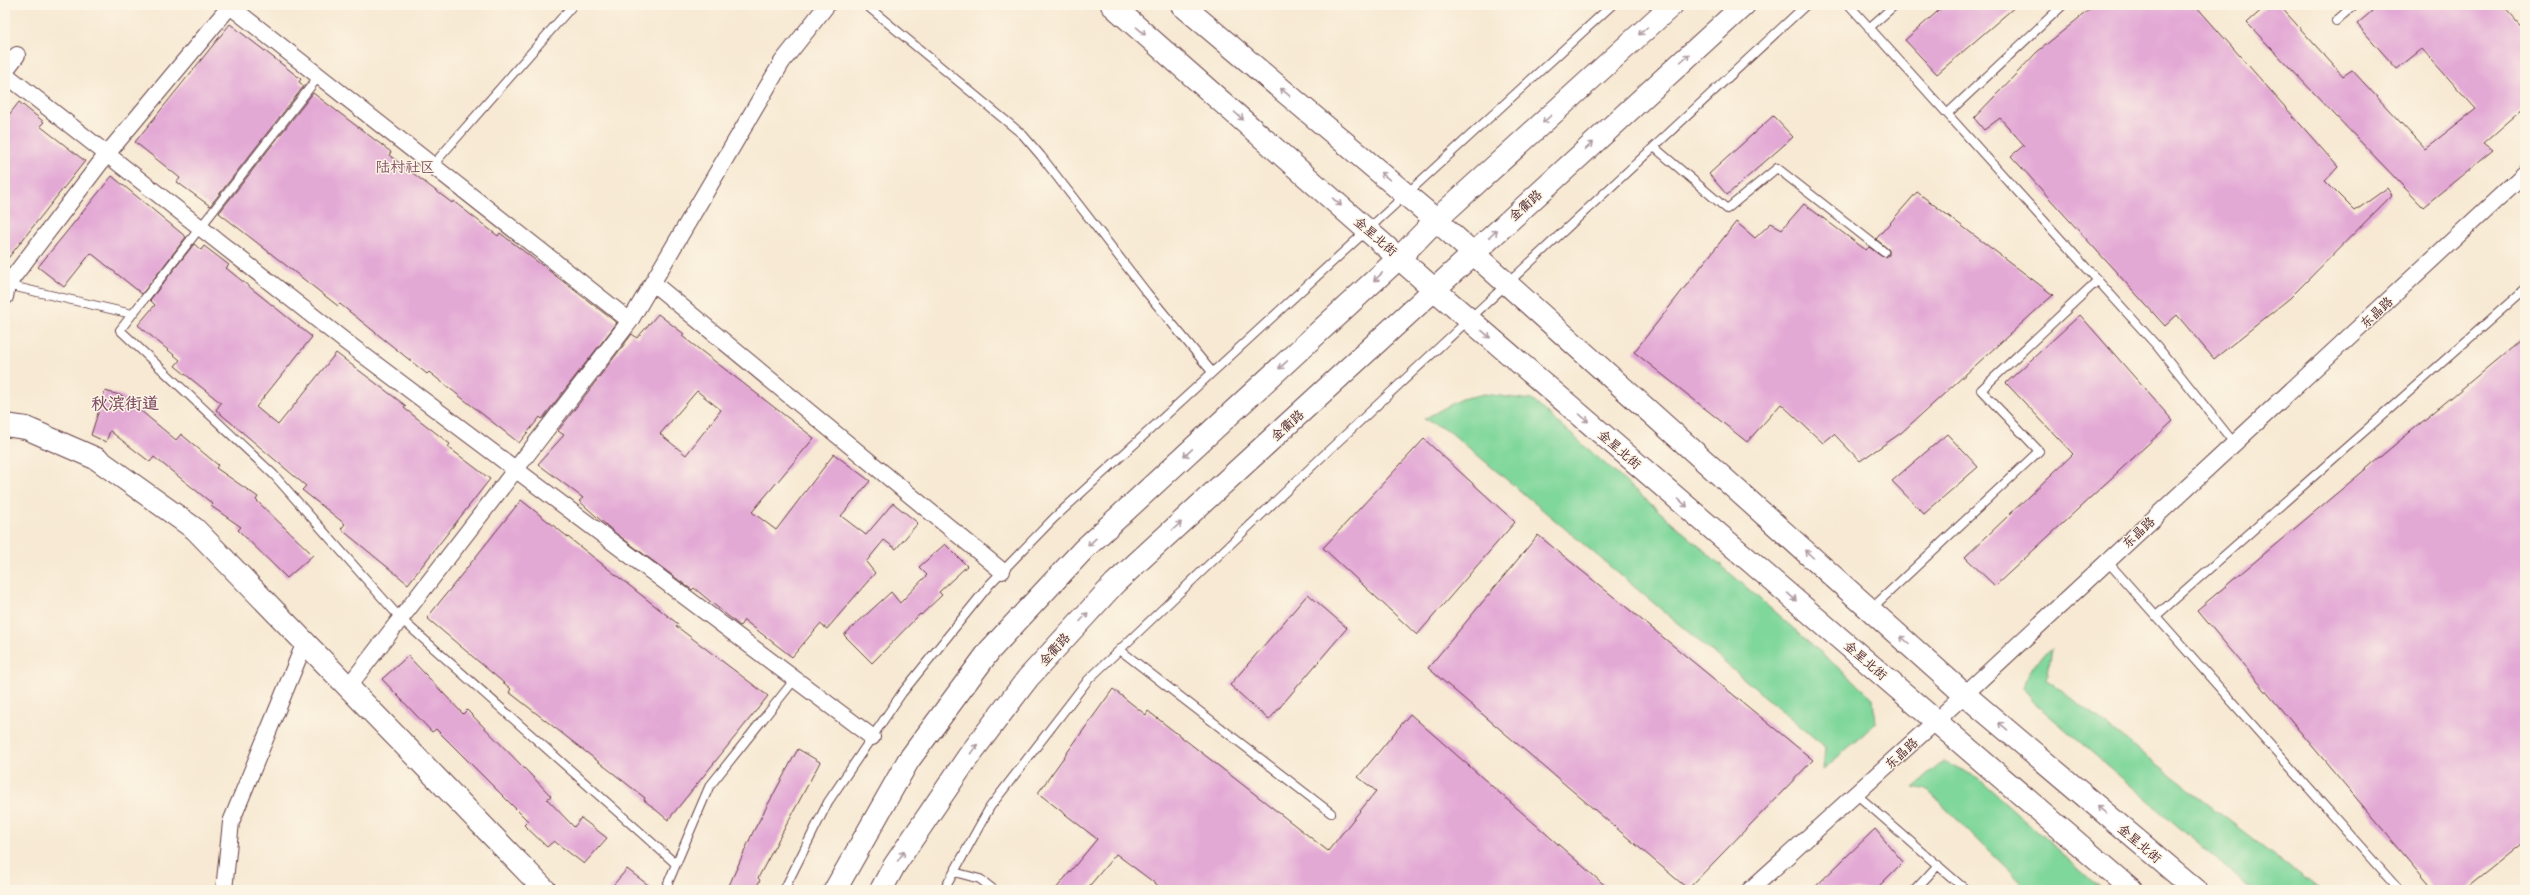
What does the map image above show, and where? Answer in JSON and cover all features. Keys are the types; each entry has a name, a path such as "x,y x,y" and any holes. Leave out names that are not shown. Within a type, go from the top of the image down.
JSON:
{"main road":[{"name":"金星北街","path":"1112,5 1400,257 1435,290 2132,890"},
{"name":"金星北街","path":"1182,5 1473,252 1964,694 2196,890"},
{"path":"835,890 908,761 990,650 1084,549 1400,257 1436,220 1672,5"},
{"name":"金衢路","path":"881,890 894,866 968,757 1028,678 1114,583 1435,290 1473,252 1744,5"},
{"path":"5,425 26,428 97,459 195,529 545,890"}],"street":[{"path":"348,687 630,321 782,62 827,5"},
{"path":"6,291 107,154 230,6 630,321"},
{"path":"17,55 5,73 346,342 872,737"},
{"name":"东晶路","path":"1750,890 1936,721 2525,173"},
{"path":"653,283 1002,571"},
{"path":"224,890 231,822 305,642"}],"lane":[{"path":"432,166 573,5"},
{"path":"866,5 1023,135 1042,156 1147,293 1212,372"},
{"path":"784,890 828,802 902,692 1002,571 1054,518 1612,5"},
{"path":"944,890 990,807 1088,680 1469,319 1806,5"},
{"path":"1848,5 1948,113 2157,346 2234,443"},
{"path":"1869,28 1895,5"},
{"path":"1948,113 2063,5"},
{"path":"2336,21 2354,5"},
{"path":"319,76 120,330 274,475 400,619 676,864"},
{"path":"1654,147 1727,209 1777,168 1884,252"},
{"path":"1871,609 2039,451 1981,390 2098,280"},
{"path":"2156,616 2525,289"},
{"path":"6,291 132,314"},
{"path":"2107,561 2399,890"},
{"path":"1120,650 1331,813"},
{"path":"665,890 710,787 795,679"},
{"path":"1856,794 1966,890"},
{"path":"1914,890 1938,865"},
{"path":"954,872 980,879 994,890"}],"green space":[{"path":"1484,394 1532,400 1873,698 1875,724 1823,770 1825,747 1450,432 1424,419 1461,399"},
{"path":"2051,649 2046,679 2319,890 2252,890 2038,706 2023,688 2032,666"},
{"path":"1944,761 1978,778 2102,890 2029,890 1927,790 1913,787"}],"building":[{"path":"1945,5 2017,5 1937,74 1905,40"},
{"path":"2095,5 2195,5 2338,167 2325,181 2355,211 2387,188 2392,195 2290,298 2214,359 2177,315 2165,326 2011,156 2024,145 2000,118 1984,130 1974,118 2037,52"},
{"path":"2267,5 2279,5 2343,76 2352,70 2425,149 2476,109 2422,49 2397,69 2357,24 2379,5 2502,5 2525,31 2525,107 2484,143 2493,150 2423,207 2247,23"},
{"path":"230,24 301,79 299,82 304,86 210,206 177,182 180,178 135,142"},
{"path":"313,93 391,152 389,155 452,203 453,201 498,236 500,233 617,323 542,419 540,417 519,443 429,372 427,374 340,304 338,306 219,213"},
{"path":"19,102 44,122 40,126 85,161 5,262 5,120"},
{"path":"1773,116 1793,137 1727,195 1709,174"},
{"path":"112,176 186,237 142,294 91,253 64,287 38,267"},
{"path":"1917,192 2053,295 1901,433 1860,461 1834,434 1823,443 1781,404 1747,442 1634,352 1736,222 1755,238 1771,223 1782,229 1804,204 1866,250 1869,247 1881,256 1886,257 1889,255 1889,250 1876,239"},
{"path":"194,244 201,250 204,246 229,265 226,268 312,337 256,407 278,425 336,353 406,406 404,408 450,444 448,447 490,479 408,584 341,529 345,524 302,490 306,486 216,410 221,403 175,366 180,360 138,325 155,305 150,300"},
{"path":"658,314 684,334 682,336 814,438 752,512 776,530 834,454 870,481 841,516 866,535 893,503 918,523 896,549 884,540 866,562 875,573 827,629 820,624 792,657 744,620 740,626 694,588 692,590 614,532 579,501 583,498 538,464 564,435 558,431 632,334 637,338","holes":["697,391 721,410 686,455 660,434"]},
{"path":"2080,315 2173,421 1995,586 1965,557 2073,454 2006,383"},
{"path":"2525,336 2525,840 2463,890 2434,890 2197,610"},
{"path":"105,391 123,396 176,440 181,434 218,465 216,468 258,497 256,500 313,555 287,578 238,530 241,527 211,506 213,504 154,457 150,462 110,431 106,442 91,435"},
{"path":"1947,434 1978,467 1924,514 1892,481"},
{"path":"1424,439 1515,522 1417,635 1323,548"},
{"path":"521,500 678,624 676,626 768,696 668,820 644,800 645,798 509,692 511,689 427,618"},
{"path":"1538,535 1813,760 1688,889 1428,668"},
{"path":"945,544 967,566 939,592 942,595 921,615 920,614 872,663 844,635 891,592 900,603 927,575 919,567"},
{"path":"1308,594 1347,628 1269,720 1230,685"},
{"path":"408,656 463,714 467,710 529,773 551,796 547,799 574,827 581,818 607,838 584,864 554,841 547,847 524,825 528,821 436,729 432,732 382,679"},
{"path":"1113,689 1146,715 1148,711 1328,851 1376,791 1358,777 1410,714 1610,890 1164,890 1116,854 1086,890 1055,890 1097,839 1038,793"},
{"path":"798,749 820,762 758,878 760,880 755,890 727,890 753,832"},
{"path":"1875,829 1903,862 1875,890 1812,890"},
{"path":"627,869 655,890 609,890"}],"district":[{"name":"陆村社区","path":"405,167"},
{"name":"秋滨街道","path":"125,403"}]}
